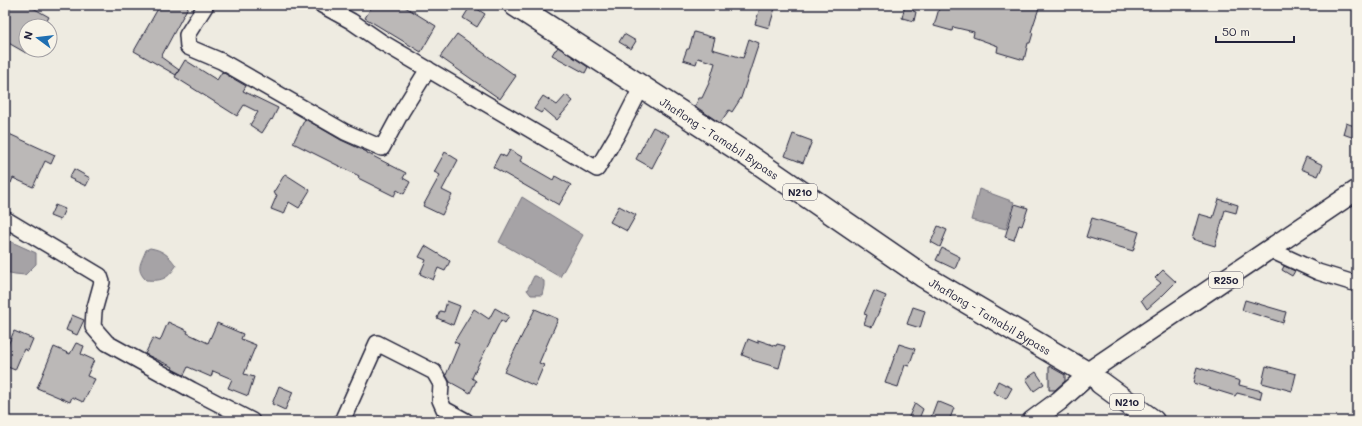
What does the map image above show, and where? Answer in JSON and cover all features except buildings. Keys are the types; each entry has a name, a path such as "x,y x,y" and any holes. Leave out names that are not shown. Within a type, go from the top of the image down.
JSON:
{"highway":[{"name":"Jhaflong - Tamabil Bypass","path":"515,5 641,88 747,155 923,276 1094,377 1153,421"}],"main road":[{"name":"R250","path":"1045,421 1064,407 1094,377 1357,190"},
{"name":"R250","path":"1032,421 1059,401 1357,198"}],"street":[{"path":"206,5 188,35 188,47 221,62 345,132 382,148 402,111 428,69"},
{"path":"322,5 597,169 617,135 641,88"},
{"path":"5,219 100,276 102,282 94,311 93,327 107,343 252,421"},
{"path":"1277,252 1318,272 1357,284"},
{"path":"342,421 377,343 434,372 441,384 440,400 444,409 466,421"}],"shaded area":[{"path":"979,189 1014,202 1006,229 971,220"},
{"path":"522,197 583,235 560,277 499,242"},
{"path":"5,239 36,253 36,264 25,275 5,272"},
{"path":"150,248 165,254 176,266 167,277 163,279 146,280 141,272 141,262 146,250"},
{"path":"534,276 544,281 542,295 531,295 527,290"}]}
